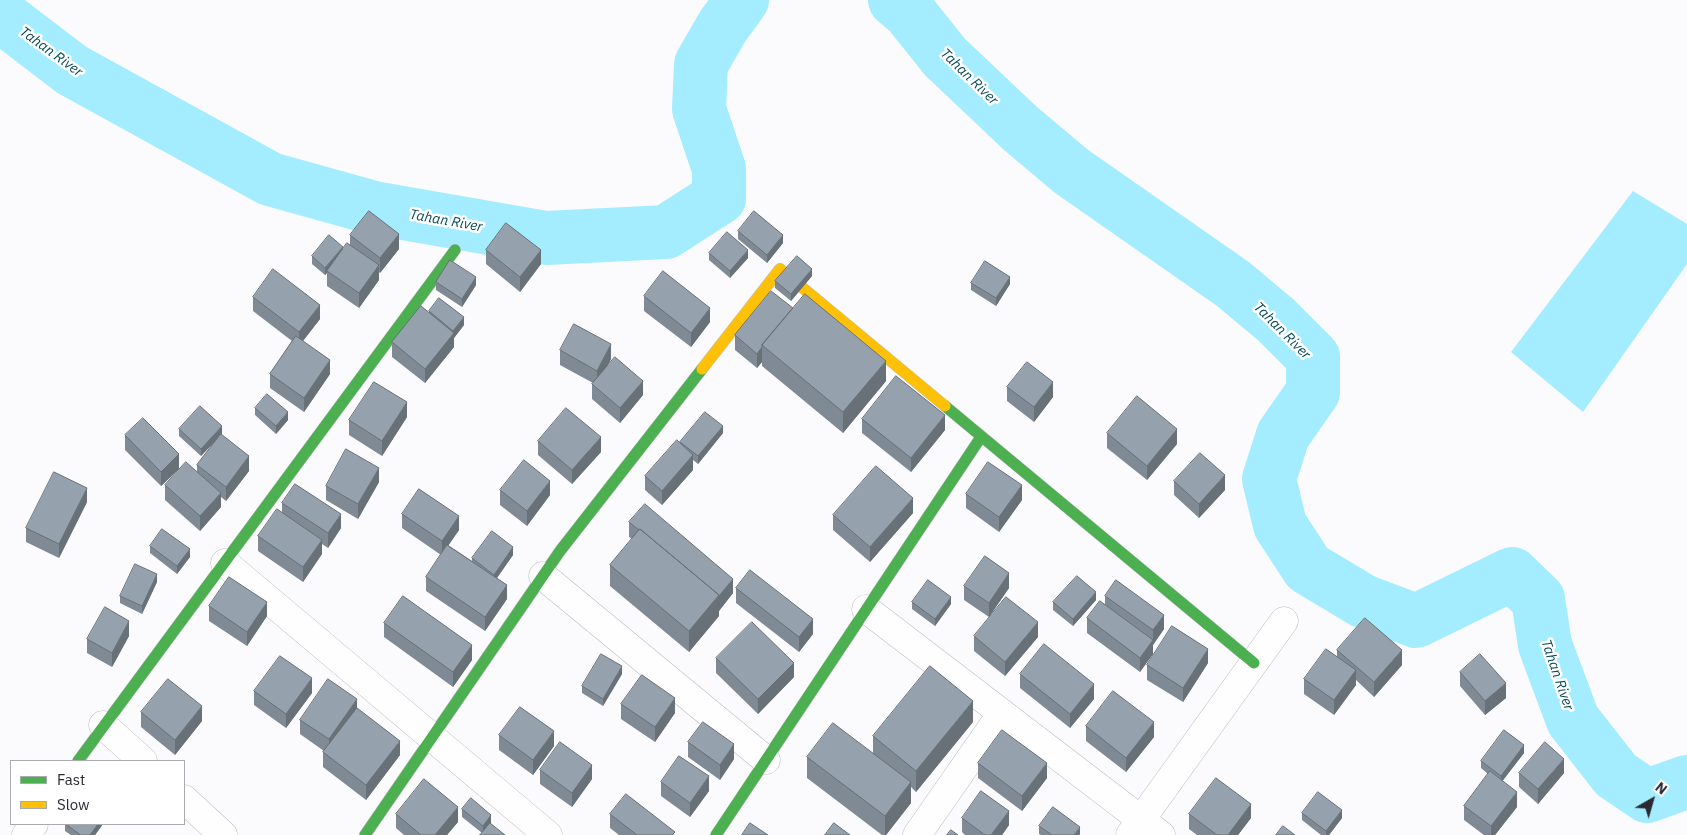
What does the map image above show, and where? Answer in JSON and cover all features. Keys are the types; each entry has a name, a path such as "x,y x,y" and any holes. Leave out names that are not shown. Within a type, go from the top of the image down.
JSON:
{"street":[{"path":"79,760 455,250"},
{"path":"365,835 560,551 780,269 1254,663"},
{"path":"716,835 981,436"},
{"path":"225,563 548,835"},
{"path":"543,576 766,760"},
{"path":"866,609 1002,713 1144,830 1254,663 1284,621"},
{"path":"917,835 1002,713"},
{"path":"103,725 142,760"},
{"path":"185,800 223,835"}],"water":[{"path":"1633,191 1687,224 1687,264 1583,412 1511,352"}],"building":[{"path":"369,211 399,234 380,258 350,235"},
{"path":"754,211 783,235 767,255 738,231"},
{"path":"506,223 541,250 520,277 486,250"},
{"path":"727,232 748,250 730,271 709,253"},
{"path":"329,235 343,247 325,268 312,256"},
{"path":"347,243 379,265 359,293 327,271"},
{"path":"797,256 812,269 791,294 775,281"},
{"path":"450,260 476,277 462,299 436,282"},
{"path":"985,261 1010,277 996,298 971,283"},
{"path":"273,269 320,305 299,332 253,297"},
{"path":"663,271 710,308 691,333 644,296"},
{"path":"771,291 793,308 762,345 757,354 735,335"},
{"path":"805,294 886,361 843,412 762,345"},
{"path":"439,298 464,317 453,331 429,311"},
{"path":"421,306 454,333 425,369 392,342"},
{"path":"574,324 611,344 597,371 560,350"},
{"path":"296,336 330,360 304,398 270,374"},
{"path":"615,357 643,381 620,408 592,384"},
{"path":"1027,362 1053,382 1034,407 1007,387"},
{"path":"896,376 945,415 911,458 862,419"},
{"path":"374,382 407,402 382,441 349,420"},
{"path":"267,394 288,412 276,426 255,408"},
{"path":"1137,396 1177,429 1147,466 1107,433"},
{"path":"200,406 222,426 201,449 179,429"},
{"path":"566,408 601,437 572,470 538,441"},
{"path":"705,412 723,426 698,456 680,442"},
{"path":"143,418 179,454 161,472 125,435"},
{"path":"221,434 249,456 226,487 197,465"},
{"path":"677,440 693,455 662,491 645,476"},
{"path":"346,449 379,468 358,504 326,486"},
{"path":"1200,453 1225,475 1199,504 1174,481"},
{"path":"524,460 550,481 527,511 500,490"},
{"path":"186,462 221,493 200,516 165,485"},
{"path":"988,462 1022,485 999,517 966,494"},
{"path":"876,466 913,498 870,547 833,515"},
{"path":"54,472 87,488 59,544 26,528"},
{"path":"295,484 341,514 328,533 282,503"},
{"path":"419,489 459,516 442,541 402,514"},
{"path":"645,504 733,579 719,596 640,529 629,522"},
{"path":"277,509 322,540 303,567 258,536"},
{"path":"162,529 190,549 177,566 150,546"},
{"path":"640,529 719,595 689,631 610,565"},
{"path":"492,531 513,547 494,575 472,558"},
{"path":"447,545 507,585 485,617 426,577"},
{"path":"985,556 1009,573 989,603 964,586"},
{"path":"135,564 157,574 142,606 120,596"},
{"path":"750,570 813,619 799,637 736,588"},
{"path":"1077,576 1096,592 1073,619 1053,602"},
{"path":"229,577 267,602 247,632 209,606"},
{"path":"928,580 951,597 935,619 912,602"},
{"path":"1116,580 1164,615 1153,630 1105,596"},
{"path":"403,596 472,645 453,672 384,623"},
{"path":"1006,597 1038,622 1005,662 974,636"},
{"path":"1100,601 1153,640 1140,658 1087,618"},
{"path":"105,607 129,621 112,653 87,639"},
{"path":"1365,618 1402,650 1374,682 1337,650"},
{"path":"752,622 794,663 758,699 716,658"},
{"path":"1172,626 1208,649 1183,688 1147,665"},
{"path":"1044,644 1094,684 1070,714 1020,674"},
{"path":"1326,649 1356,670 1334,700 1304,679"},
{"path":"601,654 622,666 603,699 582,686"},
{"path":"1480,654 1506,683 1485,701 1460,672"},
{"path":"280,656 312,678 286,714 254,691"},
{"path":"930,666 973,701 916,771 873,736"},
{"path":"642,675 675,698 655,727 621,704"},
{"path":"168,679 202,706 175,740 141,712"},
{"path":"328,679 357,699 329,739 300,720"},
{"path":"1113,691 1154,722 1126,758 1086,726"},
{"path":"520,707 554,731 533,760 499,735"},
{"path":"357,708 400,741 366,785 323,752"},
{"path":"703,722 734,744 720,765 688,742"},
{"path":"833,723 911,782 885,816 807,757"},
{"path":"1002,730 1047,763 1022,796 978,763"},
{"path":"1504,730 1524,745 1501,776 1481,761"},
{"path":"560,742 592,765 572,793 540,770"},
{"path":"1545,742 1564,759 1538,789 1519,773"},
{"path":"679,756 709,776 690,803 661,782"},
{"path":"1490,771 1517,792 1491,826 1464,806"},
{"path":"1216,778 1251,804 1228,835 1217,835 1189,814"},
{"path":"424,779 458,807 435,835 421,835 396,814"},
{"path":"981,791 1009,811 991,835 985,835 962,818"},
{"path":"1318,792 1342,810 1326,831 1302,813"},
{"path":"626,794 675,832 672,835 637,835 610,814"},
{"path":"471,798 491,815 483,826 462,809"},
{"path":"1053,807 1080,827 1074,835 1052,835 1039,826"},
{"path":"490,823 505,835 480,835"},
{"path":"750,823 768,835 742,835"},
{"path":"834,823 850,835 825,835"},
{"path":"67,825 97,825 90,835 81,835"},
{"path":"1283,826 1295,835 1276,835"},
{"path":"951,830 958,835 947,835"}],"waterway":[{"name":"Tahan River","path":"0,15 72,70 270,179 374,208 546,238 666,232 719,198 719,169 699,109 701,64 723,26 742,0"},
{"name":"Tahan River","path":"895,0 909,12 945,57 1020,128 1071,171 1233,284 1276,320 1313,357 1313,392 1283,435 1269,479 1280,525 1308,568 1363,601 1416,621 1512,574 1538,599 1545,645 1573,720 1616,775 1647,796 1687,782"}],"traffic: fast":[{"path":"79,760 455,250"},
{"path":"365,835 560,551 702,369"},
{"path":"945,406 1254,663"},
{"path":"716,835 981,437"}],"traffic: slow":[{"path":"702,369 780,269 945,406"}]}
